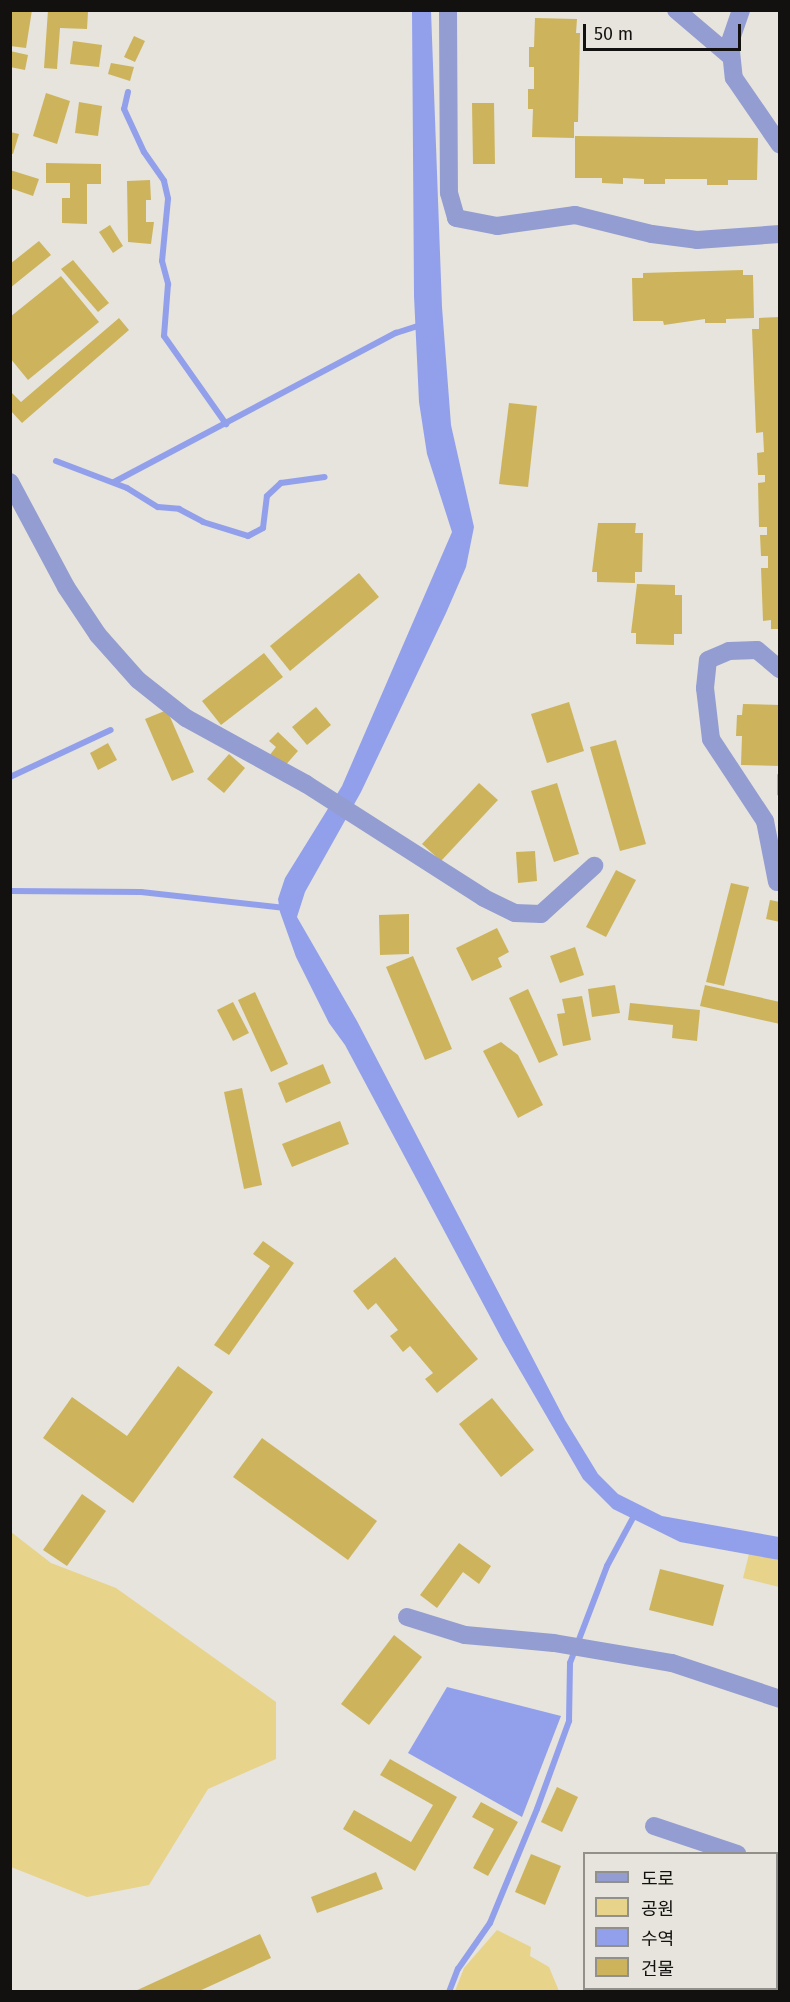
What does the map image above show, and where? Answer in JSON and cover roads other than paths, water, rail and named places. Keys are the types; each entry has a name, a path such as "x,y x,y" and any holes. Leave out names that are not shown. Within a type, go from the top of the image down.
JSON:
{"street":[{"path":"448,10 449,193 456,218 497,226 575,215 652,234 697,240 780,234"},
{"path":"676,10 729,55"},
{"path":"741,10 729,55 734,78 779,149"},
{"path":"10,482 66,587 98,635 138,680 186,718 306,784 484,898 515,913 541,914 594,866"},
{"path":"777,882 765,821 711,740 705,688 708,660 729,651 757,650 780,669"},
{"path":"407,1617 465,1635 554,1643 672,1663 780,1699"},
{"path":"654,1826 731,1852"}],"water":[{"path":"412,11 431,11 442,307 451,425 474,527 466,567 446,613 361,792 305,892 297,917 357,1021 565,1420 598,1474 618,1494 662,1516 779,1537 779,1560 680,1542 613,1509 583,1479 503,1341 345,1045 329,1023 296,957 280,912 278,899 285,878 342,786 452,532 427,454 419,402 414,296"},
{"path":"447,1687 561,1716 522,1817 408,1753"}],"waterway":[{"path":"128,92 124,109 144,152 164,181 168,199 162,261 168,284 164,336 226,424"},
{"path":"114,482 396,333 424,324"},
{"path":"56,461 127,488 158,507 179,509 203,522 248,536 263,528 267,496 281,483 325,477"},
{"path":"10,777 111,730"},
{"path":"10,891 141,892 285,908"},
{"path":"449,1992 458,1969 490,1923 537,1809 569,1721 570,1663 607,1566 635,1514"}]}
